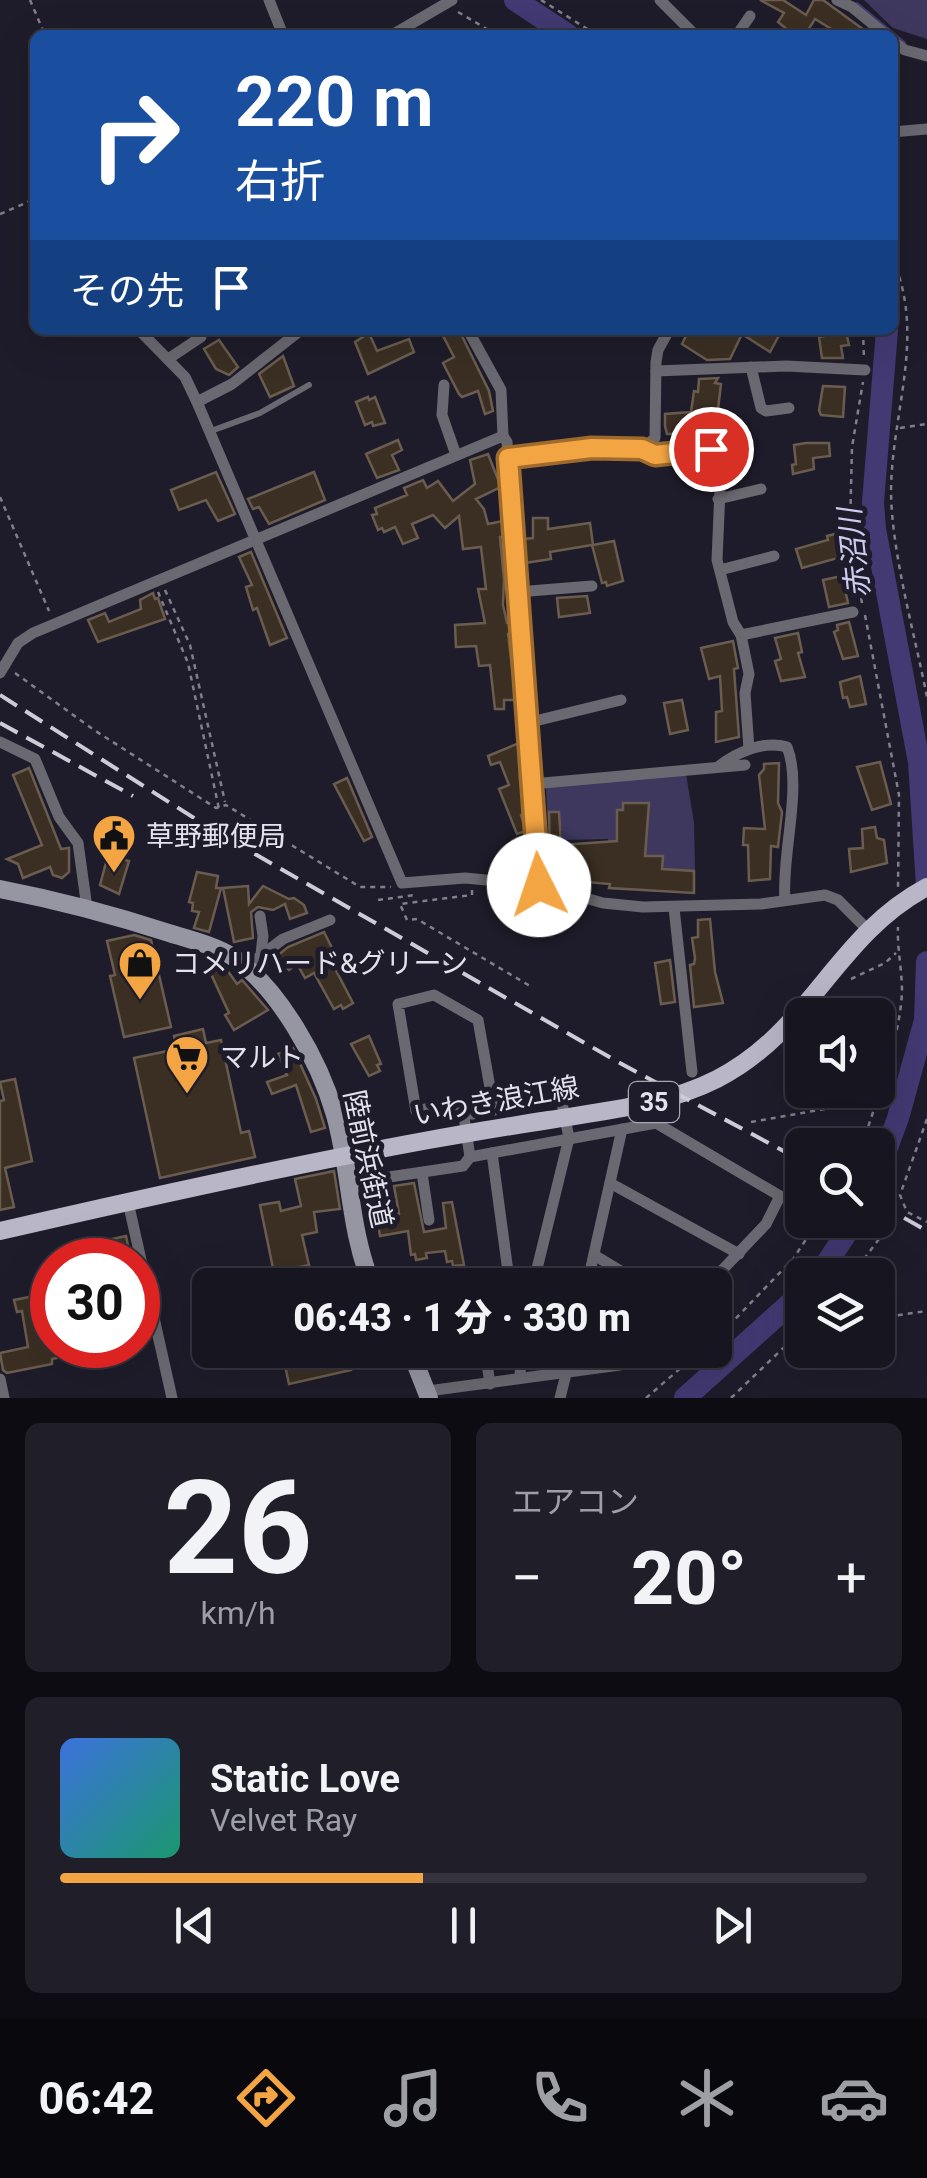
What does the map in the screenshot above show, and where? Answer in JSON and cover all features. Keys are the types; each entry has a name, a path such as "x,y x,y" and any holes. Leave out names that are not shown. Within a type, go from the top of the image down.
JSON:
{"main road":[{"name":"いわき浪江線","path":"0,1230 346,1156 690,1092 764,1050 784,1032 867,930 927,887"}],"street":[{"path":"269,0 282,30"},
{"path":"660,0 690,30"},
{"path":"837,0 880,30"},
{"path":"400,30 448,2"},
{"path":"740,30 750,16"},
{"path":"898,45 927,56"},
{"path":"898,132 927,130"},
{"path":"144,335 185,377 197,402 402,883 471,878 539,885 603,903 674,908 830,895 867,930"},
{"path":"197,402 232,384 295,335"},
{"path":"471,335 501,390 539,885"},
{"path":"642,449 655,438 658,350 666,335"},
{"path":"168,359 201,337"},
{"path":"656,371 827,366 864,370"},
{"path":"751,367 761,408 789,408"},
{"path":"444,385 442,415 456,455"},
{"path":"2,664 18,642 54,624 503,436"},
{"path":"508,458 592,448 642,449 655,455 711,449 721,467 716,540 720,570 733,622 742,636 749,674 745,693 749,749"},
{"path":"718,499 761,489"},
{"path":"720,570 774,556"},
{"path":"517,592 592,586"},
{"path":"742,636 853,612"},
{"path":"527,723 621,700"},
{"path":"0,742 35,759 59,816 78,843 87,908"},
{"path":"719,766 749,749 784,744 791,757 785,900"},
{"path":"532,784 745,765"},
{"name":"陸前浜街道","path":"0,888 87,908 254,961 318,1068 346,1156 356,1239 366,1268"},
{"path":"674,908 692,1072"},
{"path":"254,961 263,936 260,916"},
{"path":"254,961 309,924 330,920"},
{"path":"494,1110 478,1020 434,995 398,1004 416,1111 446,1104 472,1114 561,1098 569,1138 537,1268"},
{"path":"349,1184 463,1166 470,1156 463,1110"},
{"path":"470,1156 656,1123 780,1196 766,1224 725,1268"},
{"path":"590,1268 622,1128"},
{"path":"492,1153 507,1268"},
{"path":"422,1173 429,1220"},
{"path":"610,1182 739,1254"},
{"path":"128,1202 172,1398"},
{"path":"594,1254 617,1268"},
{"path":"417,1368 428,1395 597,1368"},
{"path":"488,1368 490,1384"},
{"path":"520,1368 520,1378"},
{"path":"560,1398 567,1368"},
{"path":"0,1380 4,1398"}],"lane":[{"path":"210,432 260,413 309,385"}],"path":[{"path":"30,0 42,30"},
{"path":"541,0 590,30"},
{"path":"448,2 490,30"},
{"path":"0,214 30,201"},
{"path":"898,272 910,314 910,342 891,493 896,540 927,697"},
{"path":"864,335 864,370 852,447 850,528 899,795 900,904 896,952 902,992 895,1023"},
{"path":"900,428 927,424"},
{"path":"0,497 54,624"},
{"path":"157,580 190,645 226,805 360,887 402,883"},
{"path":"157,580 188,662 219,809"},
{"path":"2,664 94,730 219,809"},
{"path":"219,809 226,805"},
{"path":"471,878 472,895 400,904 407,920 417,919 530,986"},
{"path":"850,978 885,963 896,952"},
{"path":"751,1122 828,1108"},
{"path":"927,1119 900,1195 907,1212 927,1222"},
{"path":"732,1322 793,1259 808,1238"},
{"path":"895,1316 927,1311"},
{"path":"731,1398 785,1346"},
{"path":"646,1398 679,1370"}],"shaded area":[{"path":"864,0 927,0 927,39 893,28"},
{"path":"686,774 694,823 695,870 662,870 661,855 608,853 608,839 562,840 562,831 548,830 546,785"}],"building":[{"path":"760,0 783,0 806,15 814,0 823,0 864,30 833,30 815,19 808,30 788,30 778,22 784,13"},
{"path":"370,335 377,351 409,339 414,352 368,374 355,342"},
{"path":"443,335 461,335 489,391 493,411 485,414 478,391 462,397 459,394 443,363 454,357"},
{"path":"686,335 742,335 730,359 707,360 682,344"},
{"path":"744,335 779,335 770,352"},
{"path":"847,335 849,345 841,346 843,358 822,358 819,337"},
{"path":"219,340 238,367 229,375 216,369 204,349"},
{"path":"283,356 294,386 270,397 259,374"},
{"path":"718,378 718,438 674,444 673,434 667,434 665,414 691,412 699,379"},
{"path":"823,386 845,387 843,417 821,415"},
{"path":"375,397 385,423 365,425 356,402"},
{"path":"398,440 402,450 392,455 399,470 377,478 366,454"},
{"path":"829,443 830,456 813,458 814,469 793,474 794,445"},
{"path":"488,454 501,487 476,499 488,524 503,521 503,605 507,623 511,623 508,634 516,700 504,700 504,709 495,709 490,665 479,666 476,646 456,647 455,625 485,623 478,589 486,589 481,547 463,549 459,516 445,528 433,515 412,524 418,538 403,544 395,527 384,532 382,528 378,530 372,515 377,514 375,508 407,495 404,488 423,480 427,488 438,481 453,501 475,484 470,460"},
{"path":"216,472 235,514 218,521 206,500 179,510 171,490"},
{"path":"314,472 325,500 269,524 259,507 253,509 248,499"},
{"path":"533,518 548,518 548,529 590,523 593,545 614,541 623,581 607,586 602,583 592,545 550,552 551,559 525,563 523,539 533,538"},
{"path":"839,533 844,552 838,558 802,568 796,549"},
{"path":"251,552 287,638 270,645 257,608 253,610 246,587 252,585 239,557"},
{"path":"842,576 848,603 829,607 823,580"},
{"path":"153,593 165,619 98,642 88,620 105,613 109,622 141,609 140,600"},
{"path":"587,596 590,613 559,617 557,598"},
{"path":"849,622 858,656 843,659 834,632 837,625"},
{"path":"798,633 802,652 798,653 805,677 781,681 775,661 781,659 775,638"},
{"path":"733,641 738,668 734,669 739,737 716,742 716,712 722,711 720,676 709,679 701,648"},
{"path":"860,676 866,704 850,707 847,697 843,698 840,682"},
{"path":"682,700 688,730 670,734 664,703"},
{"path":"519,743 524,813 521,815 526,831 517,834 499,789 509,785 500,762 491,765 488,756"},
{"path":"880,762 891,804 872,810 857,767"},
{"path":"779,763 778,803 782,812 778,847 771,846 770,879 749,881 744,828 765,829 759,775 764,764"},
{"path":"29,768 61,849 69,848 69,872 62,878 53,875 50,867 23,878 18,864 7,859 42,845 13,775"},
{"path":"347,778 372,837 364,841 334,784"},
{"path":"623,803 649,803 645,856 663,856 662,869 694,871 694,893 609,888 610,884 587,882 585,876 566,870 568,865 558,861 559,857 550,855 549,812 559,812 561,845 617,841 617,810 623,810"},
{"path":"875,827 877,838 884,840 887,863 851,872 849,849 863,848 862,829"},
{"path":"108,855 129,861 119,894 100,885"},
{"path":"197,872 218,876 216,888 221,888 209,932 194,928 199,912 192,911 193,903 189,902"},
{"path":"248,886 249,904 263,886 294,898 307,913 290,919 285,904 273,910 258,907 251,912 253,938 234,942 223,888"},
{"path":"710,919 715,972 723,1003 694,1007 692,938 698,937 698,920"},
{"path":"324,932 334,952 328,955 353,1003 343,1009 341,1005 334,1009 314,973 305,978 297,964 289,970 277,960 288,947"},
{"name":"コメリハード&グリーン","path":"134,935 151,940 171,1027 124,1037 110,976 115,975 107,941"},
{"path":"670,960 675,1002 661,1004 655,963"},
{"path":"225,967 237,984 242,980 268,1010 234,1030 211,974"},
{"name":"マルト","path":"203,1029 206,1043 221,1040 241,1133 249,1131 255,1157 160,1178 134,1058 177,1049 174,1036"},
{"path":"369,1036 381,1064 377,1065 380,1071 369,1076 351,1044"},
{"path":"293,1048 325,1128 311,1132 296,1085 272,1094 267,1082 287,1075 278,1054"},
{"path":"15,1079 32,1161 5,1168 14,1207 0,1210 0,1101 4,1100 0,1082"},
{"path":"334,1171 340,1209 314,1212 317,1232 302,1235 309,1265 273,1268 260,1205 279,1202 281,1211 301,1206 295,1179"},
{"path":"414,1183 424,1232 446,1228 443,1203 452,1202 464,1265 447,1262 445,1251 426,1253 427,1258 416,1260 415,1254 411,1255 408,1231 380,1236 377,1218 399,1214 394,1186"},
{"path":"30,1297 32,1368 7,1373 0,1353 28,1347 22,1311 17,1312 14,1300"},
{"path":"286,1368 351,1368 351,1370 289,1384"}],"waterway":[{"name":"赤沼川","path":"515,0 560,30"},
{"path":"857,4 888,30"},
{"path":"898,38 904,43"},
{"name":"赤沼川","path":"887,335 873,502 919,762 927,886"},
{"name":"赤沼川","path":"894,1128 925,1020 927,962"},
{"name":"赤沼川","path":"830,1258 843,1238"},
{"name":"赤沼川","path":"685,1398 785,1308"}],"railway":[{"path":"0,695 213,830 618,1062 785,1152"},
{"path":"0,723 133,796"},
{"path":"895,1213 927,1231"}],"place":[{"name":"草野郵便局","path":"114,874"},
{"name":"コメリハード&グリーン","path":"140,1001"},
{"name":"マルト","path":"187,1095"}],"route":[{"path":"539,885 508,458 592,448 642,449 655,455 711,449"}]}
